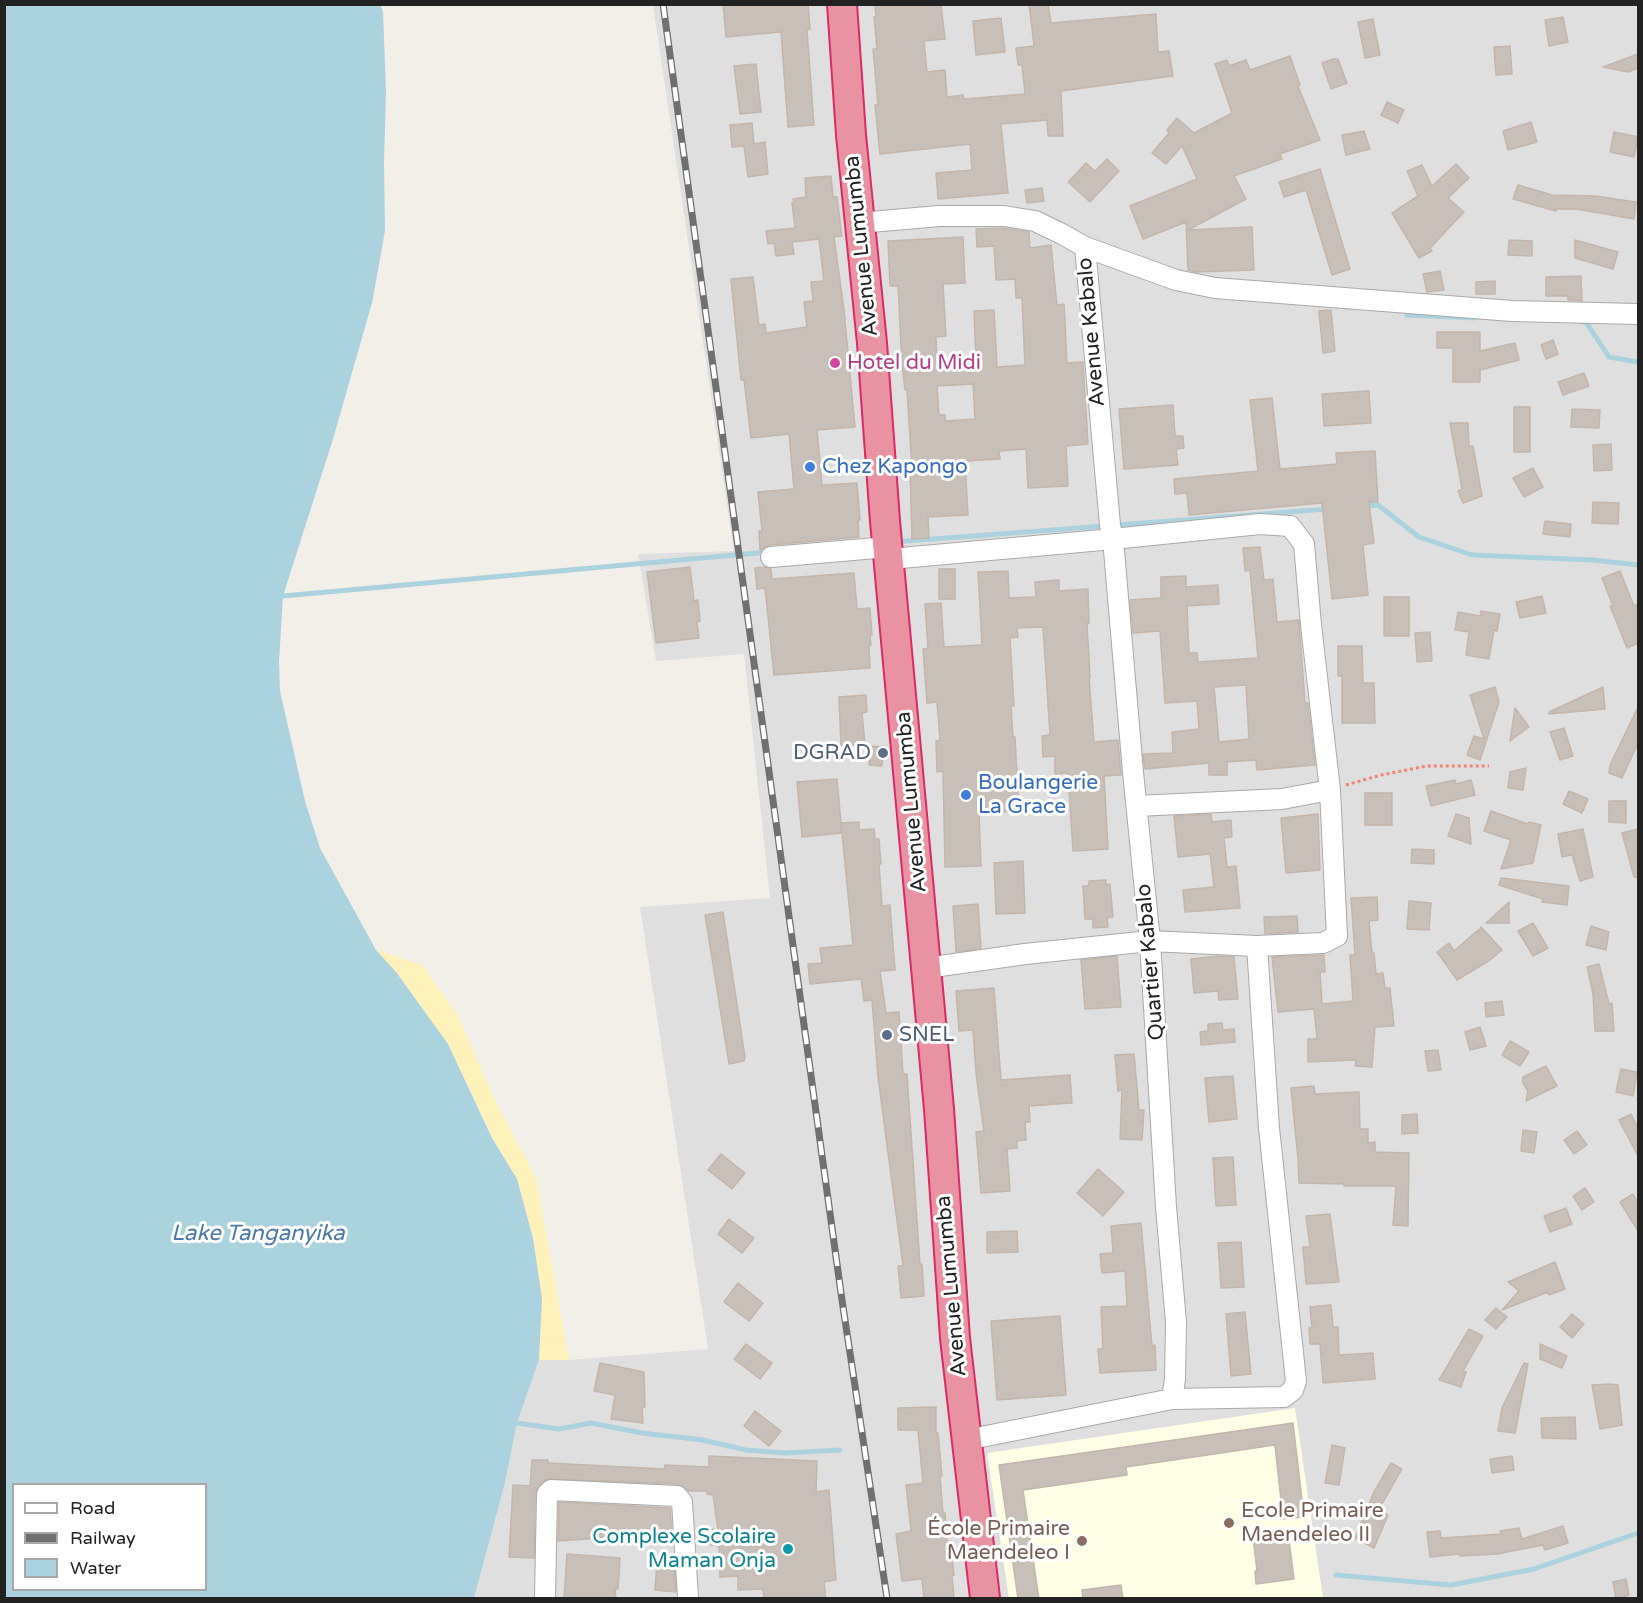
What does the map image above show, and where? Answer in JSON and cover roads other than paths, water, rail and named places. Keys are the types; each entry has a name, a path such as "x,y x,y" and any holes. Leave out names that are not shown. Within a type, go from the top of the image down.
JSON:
{"highway":[{"name":"Avenue Lumumba","path":"842,4 859,223 873,343 880,462 939,1109 955,1338 985,1599"}],"street":[{"name":"Avenue Kabalo","path":"859,223 939,216 1004,216 1035,221 1085,248 1113,539"},
{"path":"1085,248 1176,280 1215,288 1512,311 1638,314"},
{"path":"771,557 889,553 1113,539 1260,524 1290,526 1304,544 1330,790 1337,936 1323,943 1257,946 1150,941 1025,954 926,968"},
{"name":"Quartier Kabalo","path":"1113,539 1150,941 1166,1207 1176,1322 1175,1379 1172,1399"},
{"path":"1137,806 1282,799 1330,790"},
{"path":"966,1440 1172,1399 1284,1397 1293,1390 1296,1381 1269,1128 1257,946"},
{"path":"544,1599 547,1494 551,1490 677,1496 682,1502 688,1599"}],"water":[{"name":"Lake Tanganyika","path":"5,4 380,4 383,12 386,91 385,231 372,303 333,439 283,596 279,662 280,691 305,801 320,848 376,950 396,972 448,1044 492,1138 517,1179 533,1238 542,1299 539,1360 517,1423 504,1487 474,1598 5,1598"}],"waterway":[{"path":"1407,315 1476,318"},
{"path":"1581,322 1586,322 1609,357 1638,362"},
{"path":"1364,506 1378,505 1419,537 1472,555 1593,560 1638,565"},
{"path":"894,542 1328,509"},
{"path":"283,596 768,552"},
{"path":"517,1423 559,1429 591,1423 642,1433 703,1440 746,1450 785,1453 840,1450"},
{"path":"1336,1575 1451,1585 1534,1569 1638,1533"}],"railway":[{"path":"663,4 842,1300 887,1598"}],"place":[{"name":"Hotel du Midi","path":"835,363"},
{"name":"Chez Kapongo","path":"810,467"},
{"name":"DGRAD","path":"883,753"},
{"name":"Boulangerie La Grace","path":"966,795"},
{"name":"SNEL","path":"887,1035"},
{"name":"Ecole Primaire Maendeleo II","path":"1229,1523"},
{"name":"École Primaire Maendeleo I","path":"1082,1541"},
{"name":"Complexe Scolaire Maman Onja","path":"788,1549"}]}
